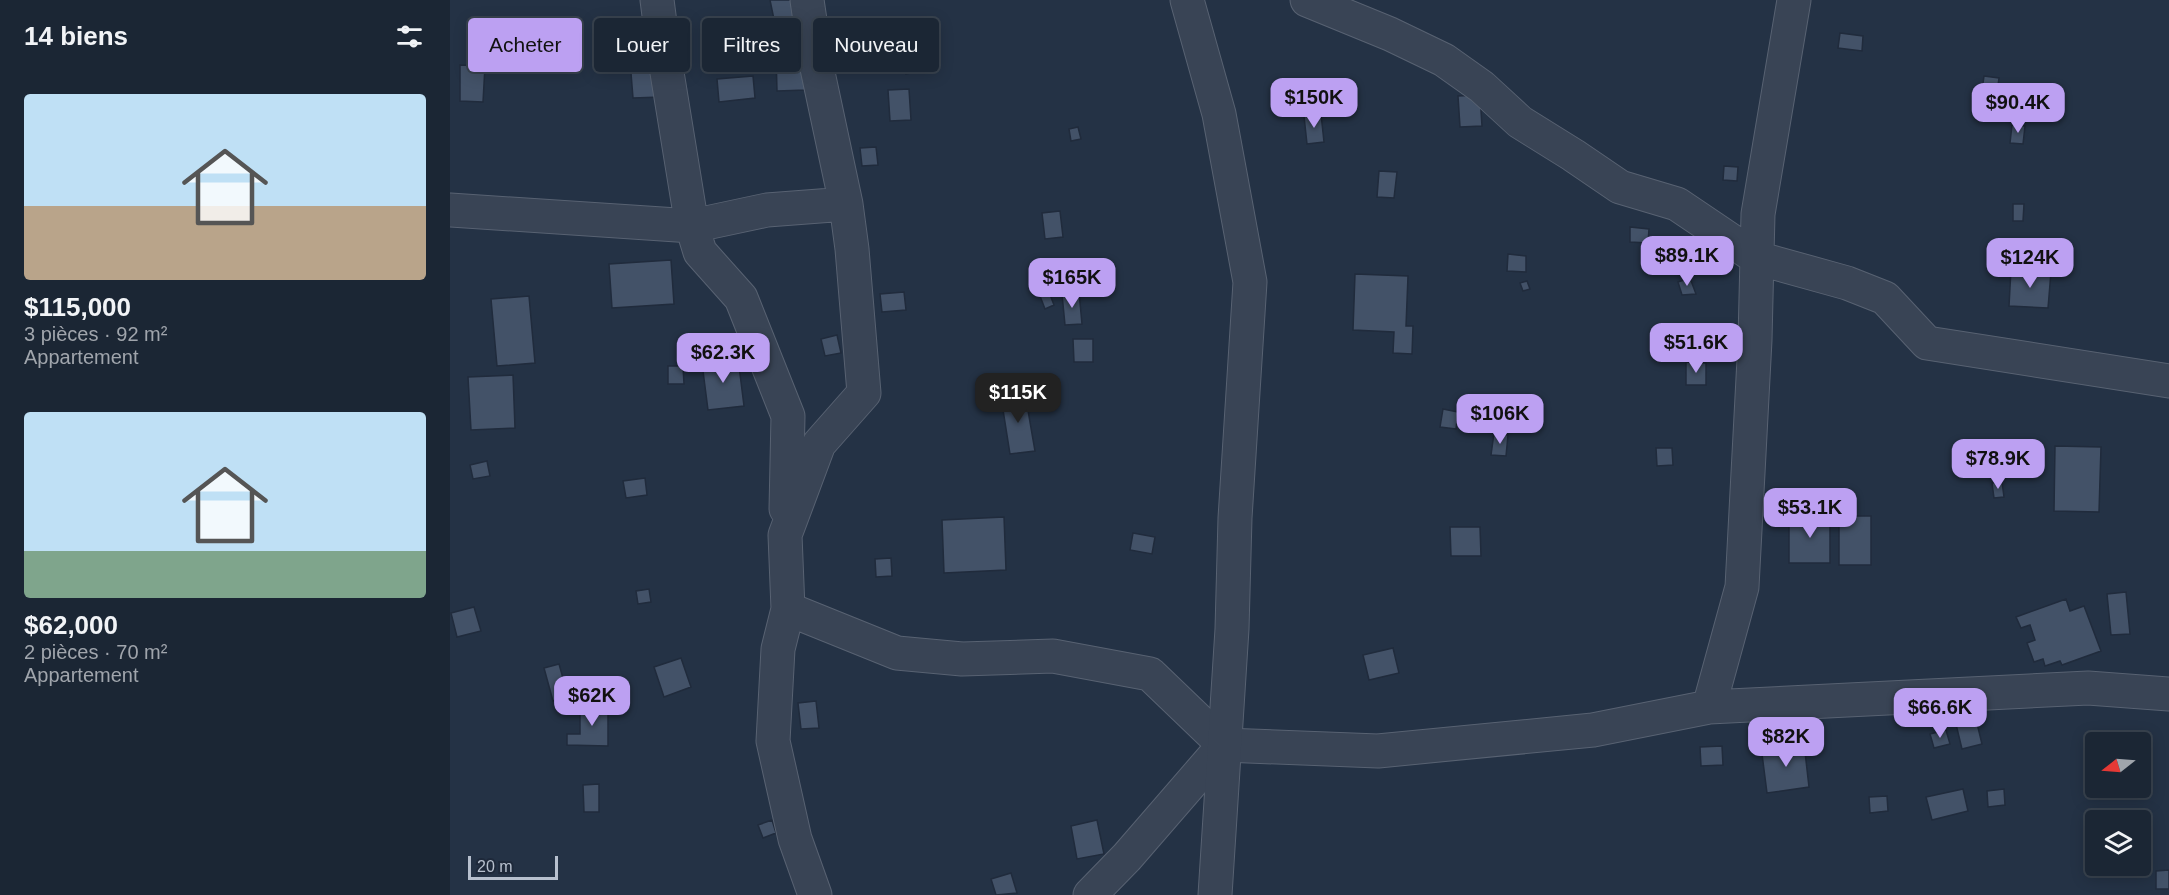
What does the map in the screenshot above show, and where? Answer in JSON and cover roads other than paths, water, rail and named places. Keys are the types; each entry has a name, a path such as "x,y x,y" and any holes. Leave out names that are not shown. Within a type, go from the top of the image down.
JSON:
{"street":[{"path":"657,0 663,54 692,226 700,252 741,298 788,416 785,535 788,609 778,649 773,741 795,838 815,895"},
{"path":"785,535 819,444 864,393 846,204 817,68 807,0"},
{"path":"1187,0 1219,114 1250,282 1215,895"},
{"path":"1307,0 1390,34 1444,60 1482,87 1520,122 1573,154 1620,187 1677,204 1757,258 1847,283 1885,298 1928,343 2169,381"},
{"path":"1709,707 1742,588 1755,340 1758,214 1794,0"},
{"path":"450,210 692,226 767,210 846,204"},
{"path":"788,609 897,653 962,659 1053,656 1150,674 1224,745 1378,751 1593,730 1709,707 2088,688 2169,694"},
{"path":"1090,895 1127,857 1224,745"}]}
